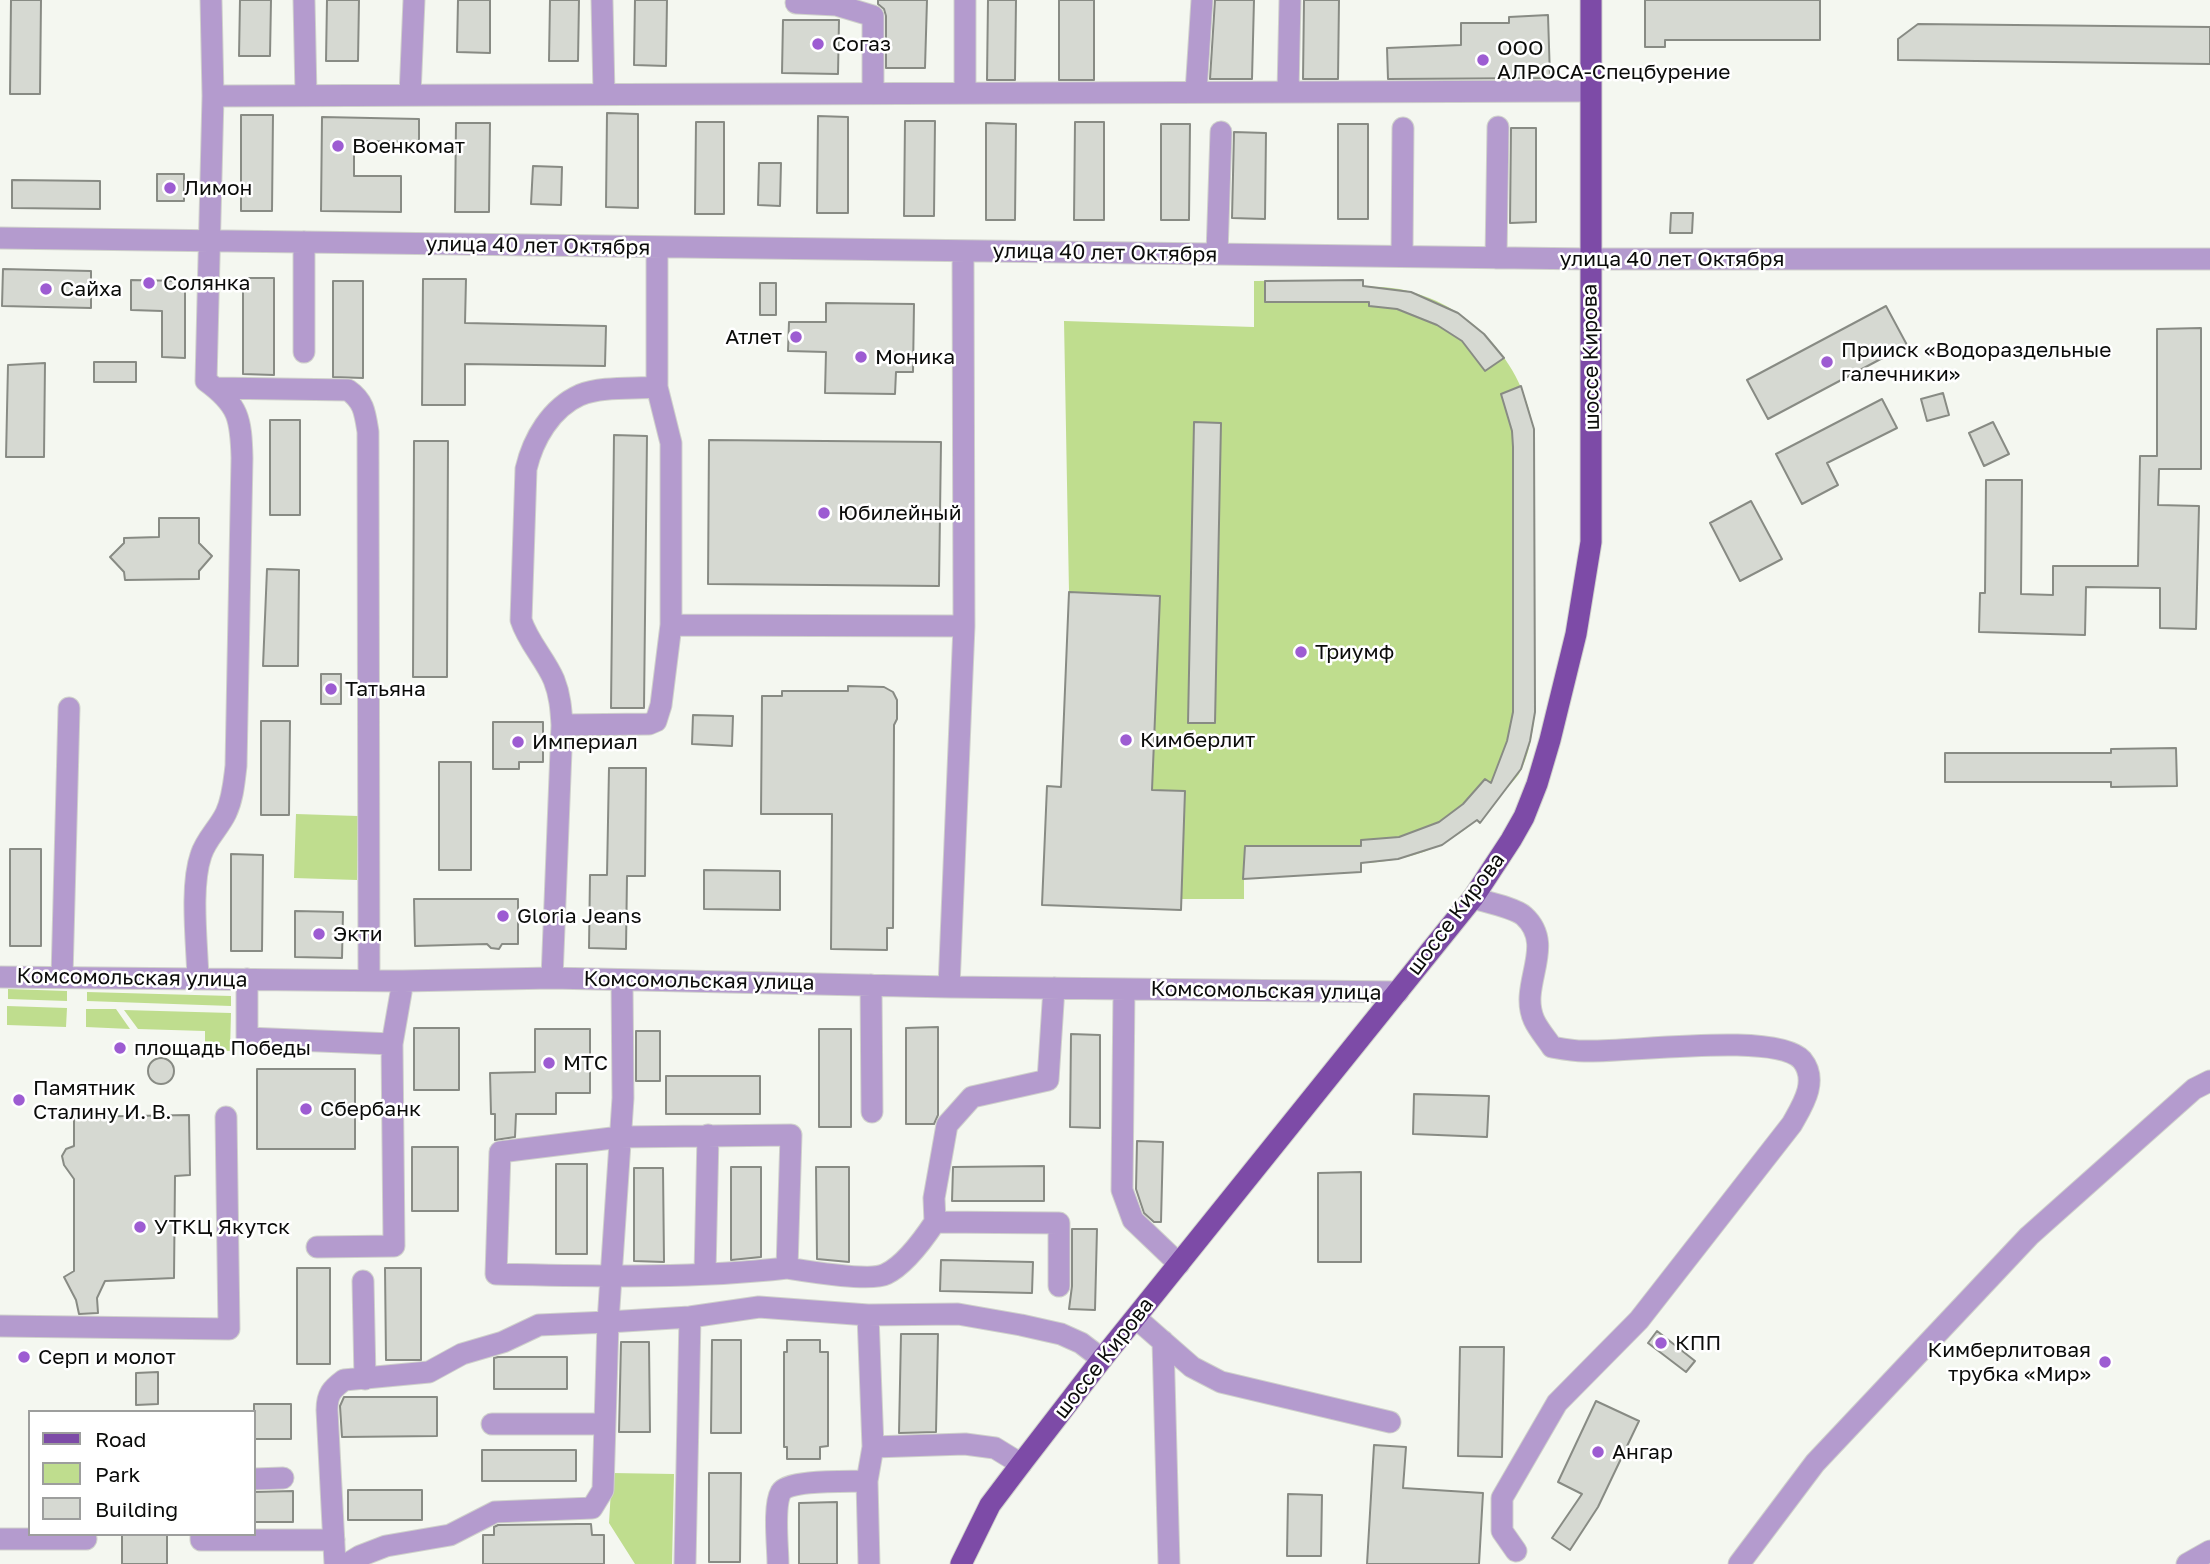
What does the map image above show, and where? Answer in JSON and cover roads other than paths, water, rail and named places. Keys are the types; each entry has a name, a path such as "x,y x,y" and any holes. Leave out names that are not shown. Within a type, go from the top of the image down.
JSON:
{"main road":[{"name":"шоссе Кирова","path":"961,1564 990,1506 1021,1464 1102,1359 1473,898 1495,867 1517,828 1536,784 1550,740 1583,600 1591,542 1591,0"}],"street":[{"path":"198,979 196,879 201,855 209,837 225,814 233,793 236,766 242,439 233,405 206,382 213,96 211,0"},
{"path":"304,0 306,95"},
{"path":"410,95 414,0"},
{"path":"602,0 604,94"},
{"path":"965,0 965,93"},
{"path":"1196,92 1202,0"},
{"path":"1288,92 1290,0"},
{"path":"796,3 836,5 873,16 873,93"},
{"path":"213,96 1590,91"},
{"path":"1496,258 1498,127"},
{"path":"1402,257 1403,128"},
{"path":"1217,254 1221,132"},
{"name":"улица 40 лет Октября","path":"0,238 1590,259 2210,259"},
{"path":"304,242 304,352"},
{"path":"562,725 636,726 656,721 661,705 671,625 671,443 657,387 657,247"},
{"path":"949,987 964,626 963,251"},
{"path":"552,978 562,725 560,698 553,678 525,632 521,620 526,469 531,449 549,420 565,404 581,395 599,391 657,387"},
{"path":"216,388 348,390 359,398 365,411 368,432 369,980"},
{"path":"671,625 964,626"},
{"path":"62,977 69,708"},
{"path":"1473,898 1523,915 1539,935 1539,953 1531,993 1533,1018 1552,1047 1584,1051 1755,1045 1787,1050 1802,1060 1810,1076 1807,1096 1792,1125 1639,1320 1557,1403 1502,1498 1502,1531 1516,1551"},
{"name":"Комсомольская улица","path":"0,977 403,981 552,978 949,987 1398,992"},
{"path":"247,979 247,1038 392,1044"},
{"path":"347,1564 359,1556 386,1546 450,1535 495,1512 592,1508 603,1490 608,1322 623,1098 622,980"},
{"path":"317,1247 394,1246 392,1044 403,981"},
{"path":"871,985 872,1112"},
{"path":"786,1268 791,1135 620,1137 500,1152 496,1274 611,1277 786,1268 846,1276 884,1276 919,1247 935,1222 934,1198 947,1125 972,1097 1048,1080 1054,988"},
{"path":"1124,989 1122,1190 1133,1220 1180,1264"},
{"path":"1740,1564 1815,1463 2029,1236 2194,1089 2210,1081"},
{"path":"0,1326 229,1329 226,1117"},
{"path":"705,1273 708,1135"},
{"path":"935,1222 1059,1223 1059,1286"},
{"path":"363,1281 365,1379"},
{"path":"335,1564 327,1396 344,1380 429,1372 462,1354 503,1342 539,1325 690,1317 758,1307 868,1315 958,1314 1061,1334 1081,1343 1102,1359"},
{"path":"868,1315 873,1447 867,1481 869,1564"},
{"path":"685,1564 690,1317"},
{"path":"1136,1318 1192,1367 1221,1382 1390,1422"},
{"path":"1163,1341 1169,1564"},
{"path":"492,1424 605,1424"},
{"path":"873,1447 965,1444 995,1448 1021,1464"},
{"path":"256,1479 283,1478"},
{"path":"778,1564 778,1505 781,1492 787,1485 867,1481"},
{"path":"201,1536 201,1540 334,1540"},
{"path":"0,1539 86,1539"},
{"path":"2187,1564 2210,1550"}],"place":[{"name":"Согаз","path":"818,44"},
{"name":"ООО АЛРОСА-Спецбурение","path":"1483,60"},
{"name":"Военкомат","path":"338,146"},
{"name":"Лимон","path":"170,188"},
{"name":"Солянка","path":"149,283"},
{"name":"Сайха","path":"46,289"},
{"name":"Атлет","path":"796,337"},
{"name":"Моника","path":"861,357"},
{"name":"Прииск «Водораздельные галечники»","path":"1827,362"},
{"name":"Юбилейный","path":"824,513"},
{"name":"Триумф","path":"1301,652"},
{"name":"Татьяна","path":"331,689"},
{"name":"Кимберлит","path":"1126,740"},
{"name":"Империал","path":"518,742"},
{"name":"Gloria Jeans","path":"503,916"},
{"name":"Экти","path":"319,934"},
{"name":"площадь Победы","path":"120,1048"},
{"name":"МТС","path":"549,1063"},
{"name":"Памятник Сталину И. В.","path":"19,1100"},
{"name":"Сбербанк","path":"306,1109"},
{"name":"УТКЦ Якутск","path":"140,1227"},
{"name":"КПП","path":"1661,1343"},
{"name":"Серп и молот","path":"24,1357"},
{"name":"Кимберлитовая трубка «Мир»","path":"2105,1362"},
{"name":"Ангар","path":"1598,1452"}]}
